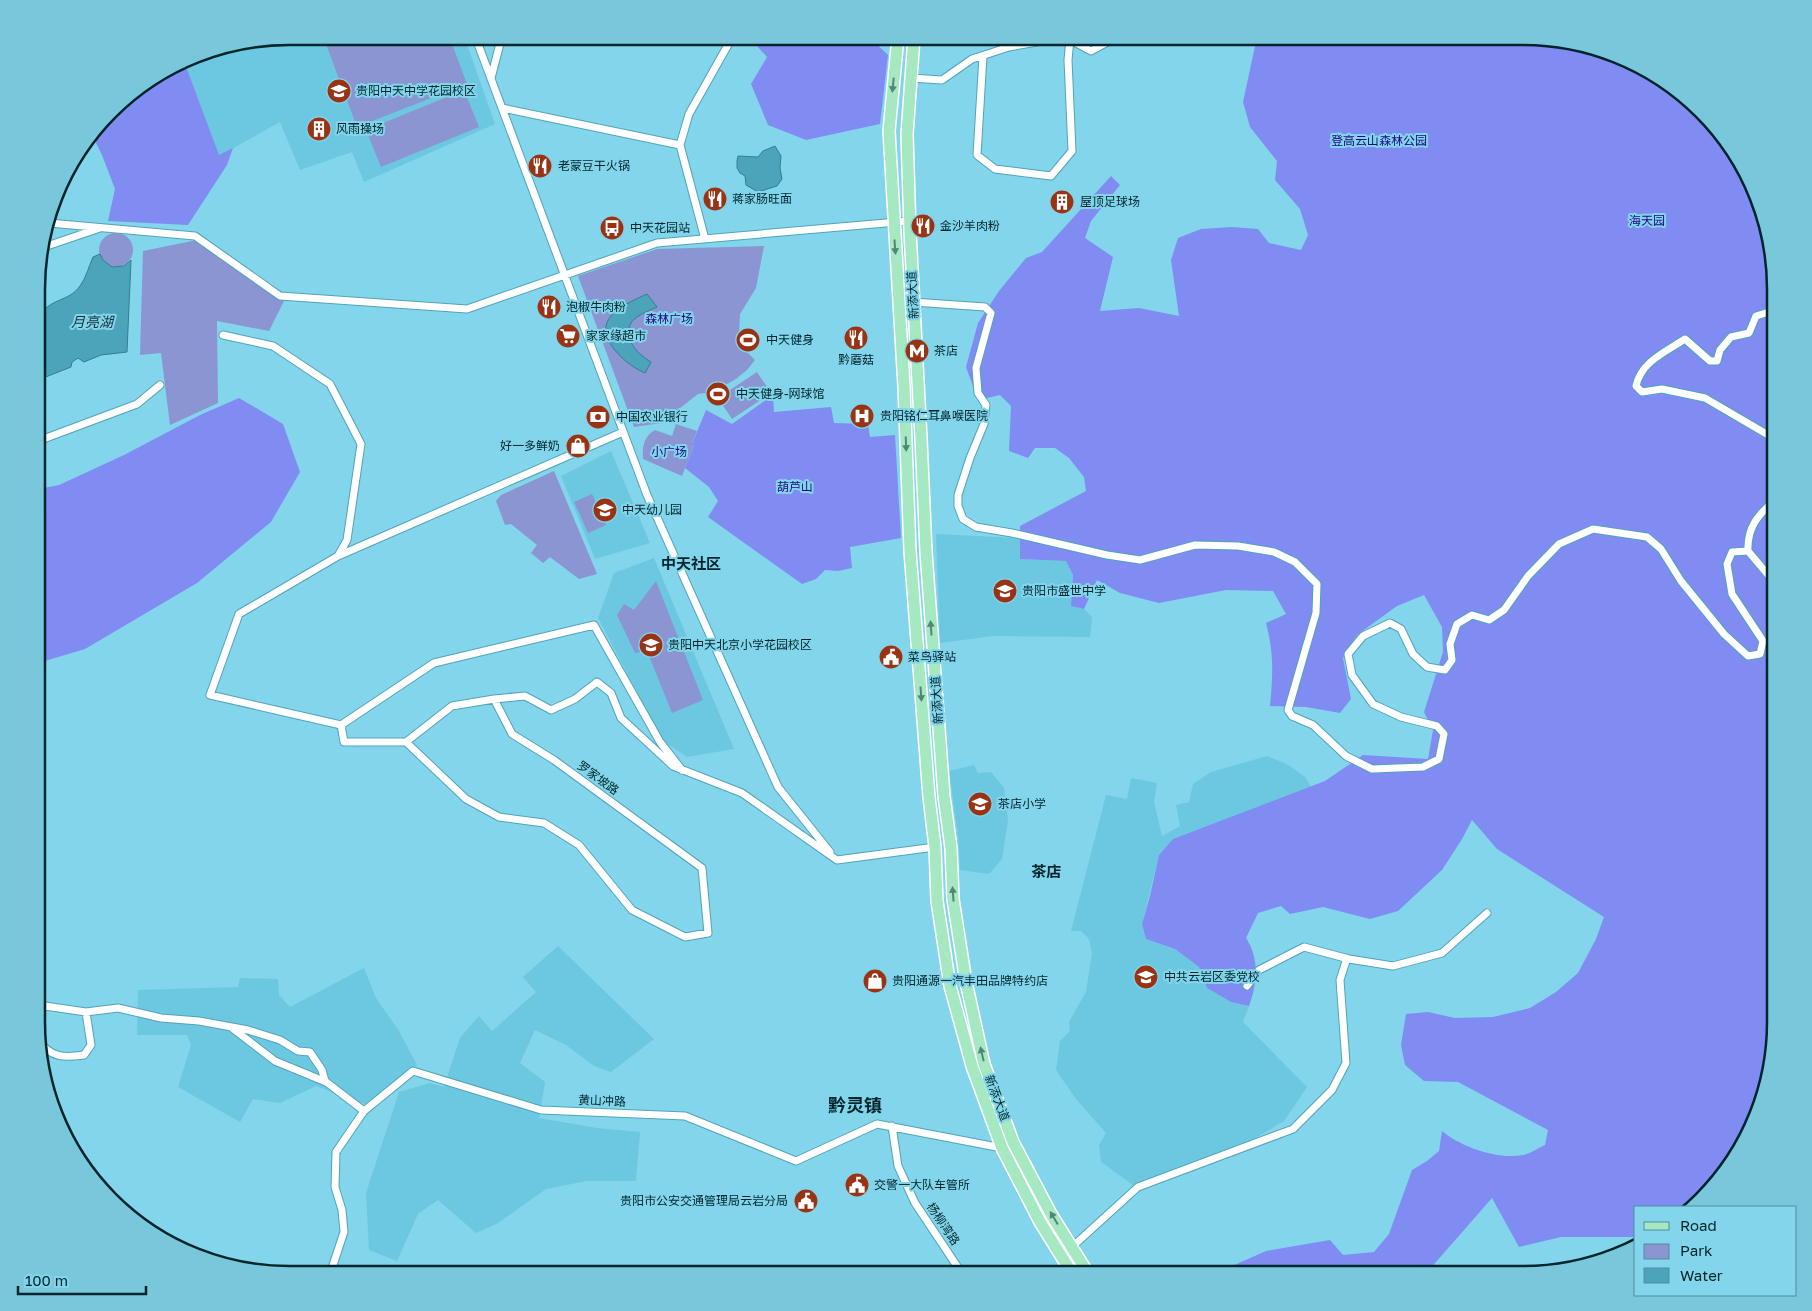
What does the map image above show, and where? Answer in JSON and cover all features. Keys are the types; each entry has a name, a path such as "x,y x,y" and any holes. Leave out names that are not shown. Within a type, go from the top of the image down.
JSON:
{"main road":[{"name":"新添大道","path":"897,45 889,131 893,223 904,387 910,551 935,847 937,901 950,986 972,1066 1002,1148 1040,1222 1068,1266"},
{"name":"新添大道","path":"913,45 907,134 909,221 922,438 926,552 944,796 951,848 953,899 966,982 984,1064 1013,1142 1052,1214 1084,1266"}],"street":[{"path":"478,45 647,495 778,787 837,860"},
{"path":"491,79 500,45"},
{"path":"705,239 680,145 689,114 728,45"},
{"path":"911,78 942,80 972,59 1021,45"},
{"path":"983,56 977,155 995,169 1051,176 1072,151 1067,45"},
{"path":"1080,45 1091,51 1102,45"},
{"path":"502,108 680,145"},
{"path":"54,224 195,236 280,296 467,309 657,243 909,221"},
{"path":"49,245 103,228"},
{"path":"913,302 985,307 991,313 976,368 978,394 986,405 984,424 958,495 958,506 963,519 976,527 1012,533 1107,555 1140,560 1195,545 1247,548 1274,552 1295,562 1317,584 1316,613 1288,710 1292,716 1313,725 1346,756 1372,769 1423,767 1439,759 1444,734 1437,726 1401,718 1374,704 1352,675 1348,654 1363,636 1390,623 1401,629 1413,654 1427,667 1445,670 1452,660 1450,644 1457,624 1472,615 1489,620 1504,610 1528,576 1559,544 1593,529 1647,537 1661,549 1681,581 1724,634 1748,656 1760,654 1764,641 1732,594 1727,564 1732,552 1748,551"},
{"path":"1767,313 1756,316 1749,333 1731,337 1720,350 1717,360 1710,361 1685,339 1650,362 1638,376 1636,386 1642,392 1662,389 1705,398 1767,434"},
{"path":"223,335 273,346 330,384 361,444 348,540 338,556"},
{"path":"45,438 137,404 160,385"},
{"path":"623,432 338,556 239,614 210,695 341,725 434,663 594,625 660,742 682,770"},
{"path":"1767,507 1759,514 1747,537 1748,551 1767,574"},
{"path":"341,725 344,742 406,742 452,706 525,696 551,710 575,699 597,682 611,693 621,718 673,766 742,793 837,860 935,847"},
{"name":"罗家坡路","path":"406,742 466,799 499,817 544,823 579,845 632,910 685,937 708,933 702,868 554,760 512,734 494,699"},
{"path":"1246,986 1259,970 1304,947 1347,958 1393,966 1442,953 1487,913"},
{"path":"1072,1247 1138,1187 1293,1129 1332,1090 1346,1063 1340,980 1347,958"},
{"path":"45,1006 86,1012 118,1008 161,1018 199,1021 248,1030 280,1040 298,1051 310,1052 322,1070 325,1081"},
{"path":"47,1049 51,1054 67,1057 84,1055 91,1045 86,1012"},
{"path":"232,1027 275,1061 325,1081 364,1111"},
{"name":"黄山冲路","path":"333,1266 344,1232 342,1210 335,1186 336,1152 364,1111 413,1071 541,1110 685,1116 796,1162 877,1124 1002,1148"},
{"name":"杨柳湾路","path":"892,1126 898,1166 915,1203 958,1266"},
{"path":"1002,1148 1013,1142"}],"shaded area":[{"name":"贵阳中天中学花园校区","path":"289,45 467,45 495,124 364,182 352,152 300,170 280,122 219,156 187,68 226,53 257,47"},
{"name":"中天幼儿园","path":"611,451 650,543 595,559 561,476"},
{"name":"贵阳市盛世中学","path":"936,534 1020,538 1020,559 1066,561 1073,575 1071,606 1084,609 1092,617 1090,637 993,636 940,643"},
{"name":"贵阳中天北京小学花园校区","path":"654,558 734,749 687,757 663,741 598,618 614,573"},
{"name":"中共云岩区委党校","path":"1267,756 1287,764 1305,777 1311,787 1173,839 1159,855 1142,924 1146,939 1175,949 1199,967 1207,988 1231,1002 1249,1006 1243,1022 1307,1087 1284,1121 1247,1143 1133,1185 1101,1162 1099,1145 1106,1133 1076,1099 1056,1070 1060,1041 1070,1031 1069,1022 1086,992 1092,953 1089,939 1081,931 1071,931 1106,795 1127,799 1131,778 1157,783 1154,802 1162,836 1180,826 1176,805 1189,802 1193,784 1211,772"},
{"name":"茶店小学","path":"974,765 978,773 991,772 1004,788 1008,820 1002,859 989,874 960,870 958,836 949,771"},
{"path":"558,946 654,1039 611,1072 594,1066 566,1045 535,1030 520,1063 545,1082 539,1118 597,1128 640,1132 636,1181 587,1181 546,1189 498,1223 476,1233 438,1200 418,1214 397,1261 369,1250 366,1193 399,1092 430,1083 444,1087 460,1038 479,1016 492,1031 536,992 523,977"},
{"path":"364,968 376,998 399,1031 417,1065 365,1104 316,1086 280,1103 253,1099 240,1122 178,1087 191,1045 187,1035 137,1035 138,990 238,987 240,978 278,979 279,995 290,1007"}],"green space":[{"path":"326,45 452,45 467,84 357,127"},
{"path":"756,45 877,45 888,55 880,124 806,140 768,125 751,84 767,57"},
{"path":"1255,45 1523,45 1555,47 1586,53 1631,70 1658,86 1684,106 1706,128 1726,154 1742,181 1754,211 1765,257 1767,289 1767,1022 1765,1054 1759,1085 1742,1130 1717,1170 1683,1206 1634,1206 1634,1237 1561,1237 1519,1247 1492,1198 1432,1266 1232,1266 1266,1251 1330,1240 1343,1255 1374,1252 1389,1234 1412,1170 1439,1151 1442,1131 1469,1147 1502,1156 1526,1154 1545,1145 1548,1130 1458,1082 1424,1081 1405,1065 1401,1045 1406,1014 1428,1012 1455,1018 1493,1017 1530,1008 1556,992 1578,973 1596,939 1604,917 1497,849 1472,820 1442,870 1398,911 1370,919 1323,907 1290,914 1281,906 1258,913 1246,938 1254,954 1256,972 1249,1006 1231,1002 1207,988 1199,967 1175,949 1146,939 1142,924 1159,855 1173,839 1325,781 1363,755 1428,759 1433,730 1424,712 1443,652 1442,627 1424,595 1397,606 1357,635 1343,658 1351,699 1340,713 1306,707 1270,706 1272,664 1266,623 1286,614 1273,591 1226,590 1159,603 1120,593 1097,580 1084,609 1071,606 1073,575 1066,561 1020,559 1020,526 1086,491 1084,477 1069,458 1055,448 1035,448 1028,458 1009,451 1011,406 1000,395 978,400 966,367 978,323 999,291 1026,258 1042,252 1111,176 1120,185 1091,221 1085,238 1113,257 1100,311 1139,308 1179,316 1171,260 1178,238 1201,229 1232,227 1258,229 1269,243 1301,250 1308,235 1300,209 1275,180 1277,161 1250,127 1243,102"},
{"path":"187,68 219,155 233,148 227,165 188,225 108,221 115,189 95,141 106,128 141,95"},
{"path":"464,90 479,127 381,167 366,130"},
{"path":"116,233 123,234 128,238 132,243 132,257 128,262 123,266 116,267 109,266 104,262 100,257 99,250 100,243 104,238 109,234"},
{"path":"197,240 284,301 269,331 217,321 218,403 170,425 161,353 140,355 143,251"},
{"name":"森林广场","path":"764,246 756,288 740,314 739,334 743,348 755,360 736,379 713,392 698,394 661,423 634,427 578,276 657,249"},
{"path":"757,372 771,393 732,419 718,398"},
{"name":"葫芦山","path":"773,395 774,412 831,407 834,423 868,424 870,437 895,435 901,538 850,547 852,568 838,571 825,570 816,579 802,584 708,517 718,501 709,487 685,468 694,445 692,444 706,410 732,424"},
{"path":"239,398 283,424 300,472 271,522 197,583 85,649 45,661 45,488 59,485 124,455 200,415"},
{"name":"小广场","path":"676,424 697,431 682,476 643,459 643,446 648,435 655,430 672,436"},
{"path":"554,471 597,574 579,579 550,557 543,563 531,553 537,545 511,524 505,525 496,501 501,495"},
{"path":"592,494 606,525 588,533 574,502"},
{"path":"656,581 703,700 672,713 647,651 635,653 617,615 624,604 634,610"}],"water":[{"path":"775,146 781,156 780,168 782,179 777,186 758,192 746,185 745,176 737,168 738,156 758,157 763,151"},
{"name":"月亮湖","path":"100,254 103,260 112,267 124,266 131,260 127,352 101,355 84,362 78,358 72,362 71,367 45,377 45,309 53,303 70,295 80,286 93,257"},
{"path":"647,294 657,307 634,319 629,331 629,337 634,347 651,362 645,373 628,363 617,353 608,338 606,329 612,314 628,303"}],"place":[{"name":"贵阳中天中学花园校区","path":"339,91"},
{"name":"风雨操场","path":"319,129"},
{"name":"老蒙豆干火锅","path":"540,166"},
{"name":"蒋家肠旺面","path":"715,199"},
{"name":"屋顶足球场","path":"1062,202"},
{"name":"金沙羊肉粉","path":"923,226"},
{"name":"中天花园站","path":"612,228"},
{"name":"泡椒牛肉粉","path":"549,307"},
{"name":"家家缘超市","path":"568,336"},
{"name":"黔蘑菇","path":"856,338"},
{"name":"中天健身","path":"748,340"},
{"name":"茶店","path":"917,351"},
{"name":"中天健身-网球馆","path":"718,394"},
{"name":"贵阳铭仁耳鼻喉医院","path":"862,416"},
{"name":"中国农业银行","path":"598,417"},
{"name":"好一多鲜奶","path":"578,446"},
{"name":"中天幼儿园","path":"605,510"},
{"name":"贵阳市盛世中学","path":"1005,591"},
{"name":"贵阳中天北京小学花园校区","path":"651,645"},
{"name":"菜鸟驿站","path":"891,657"},
{"name":"茶店小学","path":"980,804"},
{"name":"中共云岩区委党校","path":"1146,977"},
{"name":"贵阳通源一汽丰田品牌特约店","path":"875,981"},
{"name":"交警一大队车管所","path":"857,1185"},
{"name":"贵阳市公安交通管理局云岩分局","path":"806,1201"}],"district":[{"name":"中天社区","path":"691,564"},
{"name":"茶店","path":"1046,872"},
{"name":"黔灵镇","path":"855,1106"}],"park label":[{"name":"登高云山森林公园","path":"1379,141"},
{"name":"海天园","path":"1647,221"}]}
